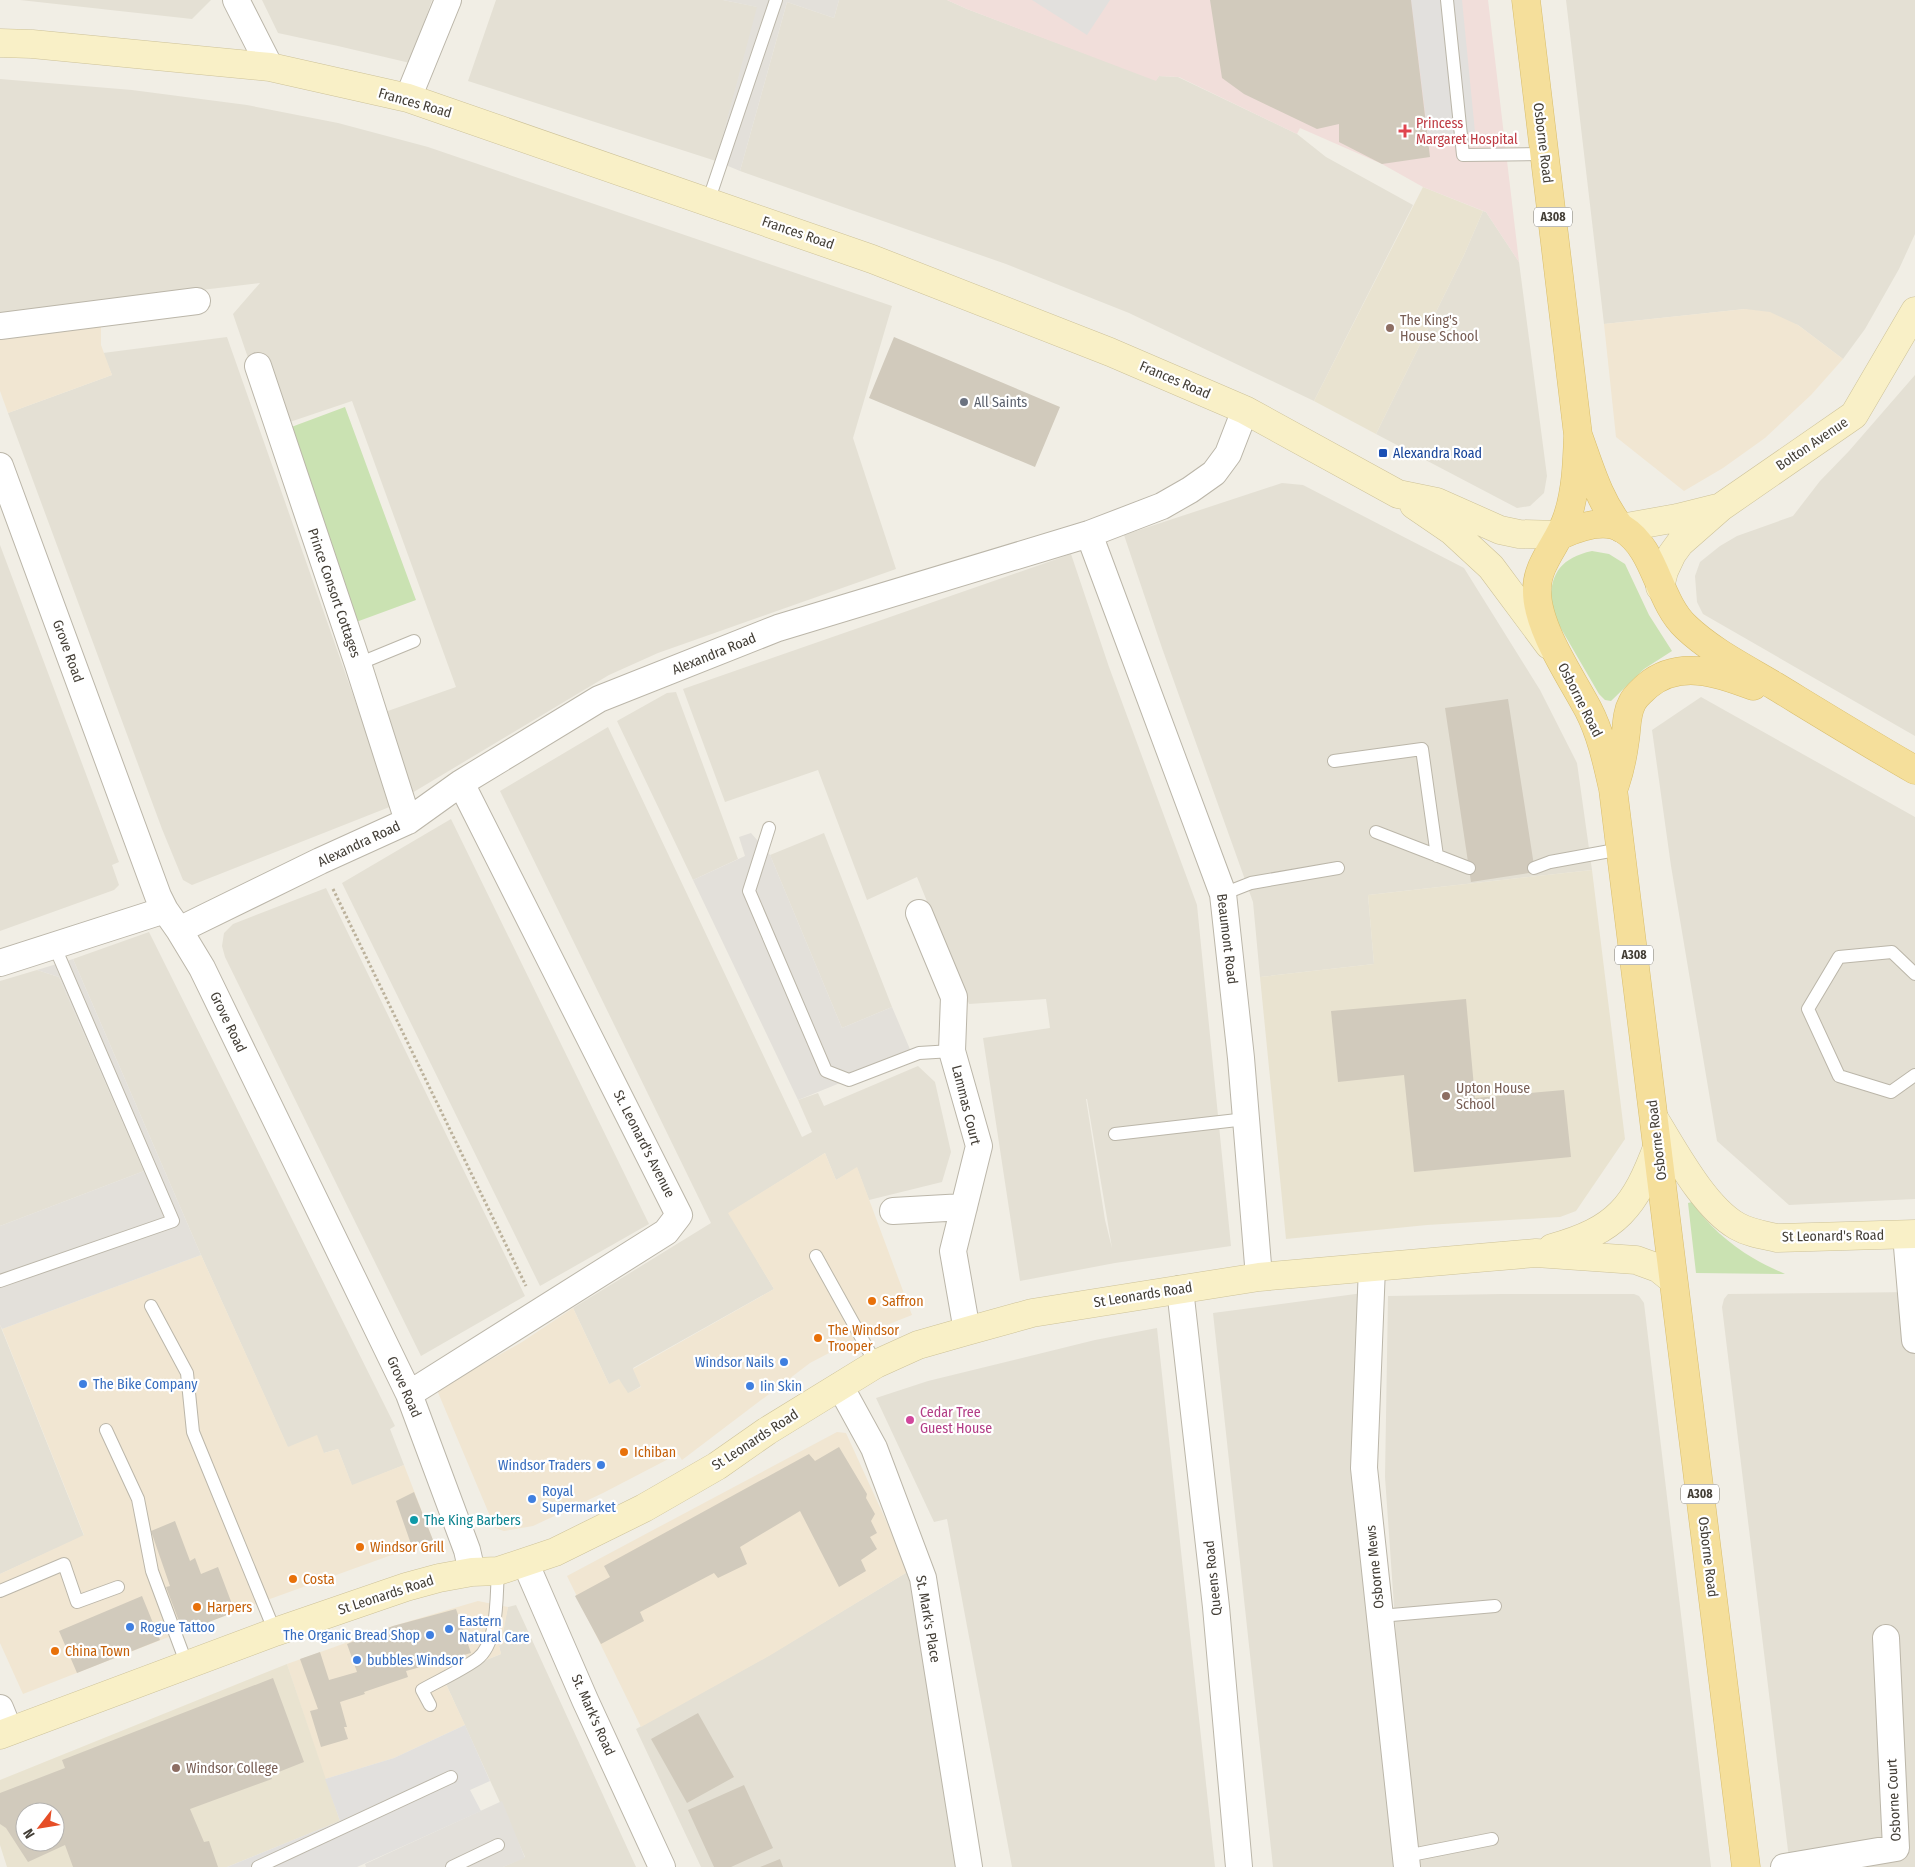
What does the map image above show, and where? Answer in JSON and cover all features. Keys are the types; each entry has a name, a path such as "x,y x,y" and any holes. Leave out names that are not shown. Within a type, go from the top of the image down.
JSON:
{"main road":[{"name":"Osborne Road","path":"1526,0 1578,435 1572,500 1561,535 1544,562 1538,578 1537,591 1539,606 1560,660 1588,711 1598,734 1613,789 1746,1867"},
{"name":"Osborne Road","path":"1578,435 1602,501 1610,515 1621,528"},
{"path":"1561,535 1574,529 1597,525 1607,524 1621,528"},
{"name":"A308","path":"1621,528 1640,545 1675,616 1687,628 1733,661 1915,770"},
{"path":"1613,789 1620,770 1628,716 1632,703 1639,693 1652,682 1666,675 1681,670 1722,674 1808,706"}],"street":[{"path":"236,0 270,67"},
{"path":"408,98 448,0"},
{"name":"Frances Road","path":"0,43 32,44 270,67 408,98 881,262 1110,352 1245,410 1398,494 1437,502 1500,530 1519,534 1561,535"},
{"path":"0,326 197,301"},
{"name":"Bolton Avenue","path":"1660,587 1664,571 1680,543 1721,507 1854,416 1915,311"},
{"name":"Prince Consort Cottages","path":"258,366 358,664 408,821"},
{"name":"Alexandra Road","path":"0,963 54,945 172,920 320,861 408,821 461,784 599,699 778,628 1089,534 1162,506 1214,473 1228,454 1245,410"},
{"name":"Grove Road","path":"0,466 172,920 202,968 409,1394 467,1550 485,1571"},
{"path":"1398,494 1452,531 1491,567 1560,660"},
{"name":"Bolton Avenue","path":"1621,528 1677,518 1721,507"},
{"name":"Beaumont Road","path":"1089,534 1223,894 1241,1058 1259,1277"},
{"name":"St. Leonard's Avenue","path":"409,1394 666,1232 680,1215 461,784"},
{"name":"Lammas Court","path":"919,913 954,997 952,1051 979,1146 953,1251 966,1331"},
{"name":"St Leonard's Road","path":"1656,1133 1714,1206 1736,1226 1756,1234 1777,1238 1911,1234"},
{"name":"St Leonards Road","path":"1536,1252 1589,1236 1615,1218 1634,1198 1648,1172 1656,1133"},
{"path":"892,1211 964,1207"},
{"path":"1911,1234 1915,1340"},
{"name":"St Leonards Road","path":"3,1724 187,1665 275,1632 406,1587 439,1578 485,1571 525,1562 580,1540 644,1508 717,1466 767,1431 876,1364 918,1345 1032,1313 1259,1277 1536,1252 1636,1260 1658,1268 1673,1280"},
{"name":"Osborne Mews","path":"1372,1267 1364,1468 1407,1861"},
{"name":"Queens Road","path":"1180,1289 1216,1607 1239,1867"},
{"name":"St. Mark's Place","path":"840,1386 874,1448 923,1578 969,1867"},
{"name":"St. Mark's Road","path":"525,1562 585,1700 662,1867"},
{"name":"Osborne Court","path":"1784,1867 1896,1848 1886,1638"}],"lane":[{"path":"708,202 776,0"},
{"path":"1447,0 1463,154 1544,154"},
{"path":"358,664 414,641"},
{"path":"1334,761 1422,748 1437,856"},
{"path":"769,828 749,891 826,1071 849,1080 919,1053 952,1051"},
{"path":"1376,832 1469,868"},
{"path":"1534,868 1550,862 1621,849"},
{"path":"1223,894 1251,883 1338,868"},
{"path":"0,1281 173,1221 54,945"},
{"path":"1915,974 1892,952 1839,957 1808,1008 1839,1076 1891,1092 1915,1075"},
{"path":"1115,1134 1246,1119"},
{"path":"816,1256 876,1364"},
{"path":"151,1306 187,1374 193,1432 275,1632"},
{"path":"106,1430 138,1499 152,1571 187,1665"},
{"path":"0,1591 64,1564 77,1602 118,1587"},
{"path":"430,1705 422,1690 478,1658 488,1644 494,1630 485,1571"},
{"path":"1380,1616 1495,1606"},
{"path":"258,1867 451,1777"},
{"path":"1407,1861 1492,1839"},
{"path":"452,1867 498,1846"}],"path":[{"path":"320,861 538,1311"}],"shaded area":[{"path":"20,0 211,0 192,19"},
{"path":"262,0 432,0 410,63 278,33"},
{"path":"496,0 723,0 758,7 716,161 468,81"},
{"path":"723,0 839,0 834,18 787,2 740,171 716,161 757,7"},
{"path":"839,0 947,0 1156,80 1159,76 1178,77 1297,134 1326,157 1413,205 1314,401 1129,313 1006,264 740,171 787,2 834,18"},
{"name":"Princess Margaret Hospital","path":"947,0 1488,0 1519,262 1486,212 1423,187 1382,164 1300,128 1297,134 1179,77 1159,76 1156,81"},
{"path":"1032,0 1110,0 1087,35"},
{"path":"1411,0 1462,0 1475,132 1428,136"},
{"path":"1566,0 1915,0 1915,234 1899,269 1865,329 1843,359 1798,325 1745,309 1604,324"},
{"path":"0,79 132,90 247,105 338,123 428,147 892,306 853,438 896,569 658,653 609,675 412,793 382,713 456,687 352,401 272,428 233,314 260,283 0,314"},
{"name":"The King's House School","path":"1423,187 1483,211 1464,255 1376,434 1314,401"},
{"path":"1483,211 1486,212 1519,262 1547,476 1544,493 1530,506 1517,508 1376,434 1464,255"},
{"path":"1745,309 1770,312 1798,325 1843,359 1811,395 1765,438 1723,468 1684,491 1616,437 1604,324"},
{"path":"101,321 101,345 112,375 8,413 0,391 0,331"},
{"path":"227,337 392,806 192,885 183,880 162,829 8,413 112,375 103,353"},
{"path":"1915,375 1915,736 1703,614 1697,602 1695,576 1700,562 1720,546 1737,536 1793,516 1820,481 1849,451"},
{"path":"1282,483 1303,485 1464,568 1540,690 1577,763 1592,870 1368,895 1374,964 1260,977 1253,902 1162,648 1124,535"},
{"path":"0,545 119,862 112,865 119,885 114,890 0,931"},
{"path":"1071,554 1109,667 1197,905 1231,1246 1115,1263 1020,1281 983,1038 1050,1028 1046,999 969,1004 917,877 867,900 818,770 725,802 683,689","holes":["1087,1099 1112,1248 1105,1220"]},
{"path":"676,692 738,859 693,880 617,721 667,693"},
{"path":"1701,697 1915,817 1915,1199 1789,1205 1717,1141 1671,866 1652,730"},
{"path":"608,727 802,1137 812,1132 798,1100 818,1093 824,1106 918,1066 935,1082 951,1152 942,1182 869,1200 857,1168 836,1180 825,1153 729,1213 774,1289 633,1368 641,1386 628,1394 609,1384 573,1308 711,1223 500,791"},
{"path":"451,819 649,1224 540,1286 342,883"},
{"path":"751,833 770,855 842,1028 892,1007 912,1054 798,1100 693,880 745,856 739,837"},
{"path":"824,833 892,1007 842,1028 770,855"},
{"name":"Upton House School","path":"1592,870 1625,1139 1576,1211 1560,1217 1427,1225 1286,1239 1260,977 1374,964 1368,895"},
{"path":"326,888 525,1296 421,1356 225,957 222,946 224,933 233,924"},
{"path":"149,932 395,1426 390,1429 404,1465 352,1486 338,1449 324,1453 288,1448 201,1255 73,959"},
{"path":"73,959 201,1255 2,1329 0,1325 0,1226 144,1171 59,977 37,970"},
{"path":"37,970 59,977 144,1171 0,1226 0,981"},
{"path":"825,1153 836,1180 857,1167 912,1315 869,1332 810,1363 682,1460 678,1454 603,1493 533,1526 504,1531 495,1528 437,1390 522,1342 573,1308 609,1384 619,1379 628,1393 641,1387 633,1369 774,1289 728,1213"},
{"path":"201,1255 288,1447 317,1435 324,1453 338,1449 352,1485 404,1465 433,1540 217,1618 23,1694 0,1643 0,1574 84,1535 2,1329"},
{"path":"1915,1292 1915,1867 1790,1867 1722,1307 1724,1299 1728,1294"},
{"path":"1363,1293 1398,1867 1273,1867 1213,1313"},
{"path":"1634,1294 1639,1296 1644,1303 1711,1867 1419,1867 1403,1735 1385,1477 1388,1296"},
{"path":"0,1325 84,1536 0,1574"},
{"path":"1157,1328 1215,1867 1012,1867 947,1519 934,1522 876,1398 928,1381 1095,1340"},
{"path":"837,1432 846,1433 909,1571 769,1656 641,1727 567,1576"},
{"path":"909,1571 971,1867 701,1867 636,1729 768,1656"},
{"path":"478,1601 508,1607 503,1634 507,1641 499,1646 501,1654 486,1660 446,1684 465,1725 394,1758 325,1779 287,1664 393,1626"},
{"path":"516,1605 636,1867 503,1867 525,1857 446,1684 486,1660 501,1654 499,1646 508,1607"},
{"name":"Windsor College","path":"287,1664 340,1821 227,1867 7,1867 0,1845 0,1780"},
{"path":"465,1725 490,1781 470,1790 481,1811 357,1867 227,1867 340,1821 325,1779 394,1758"},
{"path":"502,1801 525,1858 503,1867 366,1867 365,1864"}],"green space":[{"path":"345,407 416,600 348,625 278,432"},
{"path":"1592,551 1609,554 1625,564 1649,615 1672,651 1644,669 1611,701 1605,700 1599,694 1552,613 1553,581 1557,572 1570,559"},
{"path":"1692,1202 1712,1226 1736,1247 1785,1274 1696,1273 1688,1203"}],"building":[{"path":"1210,0 1411,0 1430,157 1382,164 1339,142 1339,124 1317,129 1244,94 1222,78"},
{"name":"All Saints","path":"894,337 1060,407 1035,467 869,398"},
{"path":"1508,699 1535,872 1471,882 1445,708"},
{"path":"1466,999 1475,1098 1564,1090 1571,1157 1414,1172 1404,1075 1338,1082 1331,1011"},
{"path":"839,1447 867,1494 866,1498 875,1514 871,1521 877,1533 870,1537 877,1549 861,1560 866,1571 839,1587 800,1511 740,1547 747,1564 718,1578 714,1573 640,1612 644,1621 601,1644 575,1596 610,1577 604,1566 809,1454 815,1461"},
{"name":"The King Barbers","path":"414,1492 433,1540 412,1547 396,1501"},
{"path":"175,1521 190,1561 195,1558 201,1574 218,1567 235,1612 183,1632 166,1587 170,1586 151,1531"},
{"path":"142,1596 160,1640 77,1673 59,1631"},
{"path":"456,1609 471,1653 406,1671 408,1677 340,1702 347,1727 344,1727 348,1739 321,1747 310,1711 318,1709 300,1659 320,1652 329,1680 357,1672 347,1644 393,1626"},
{"name":"Windsor College","path":"273,1678 304,1762 271,1775 272,1779 190,1809 204,1842 209,1841 218,1867 73,1867 65,1845 65,1802 15,1802 15,1842 6,1828 0,1824 0,1793 65,1768 62,1760"},
{"path":"698,1713 734,1777 687,1803 651,1739"},
{"path":"744,1785 773,1848 731,1867 714,1867 688,1810"},
{"name":"Windsor College","path":"22,1852 50,1852 28,1862"},
{"path":"780,1859 783,1867 760,1867"}],"place":[{"name":"Princess Margaret Hospital","path":"1405,131"},
{"name":"The King's House School","path":"1390,328"},
{"name":"All Saints","path":"964,402"},
{"name":"Alexandra Road","path":"1383,453"},
{"name":"Upton House School","path":"1446,1096"},
{"name":"Saffron","path":"872,1301"},
{"name":"The Windsor Trooper","path":"818,1338"},
{"name":"Windsor Nails","path":"784,1362"},
{"name":"The Bike Company","path":"83,1384"},
{"name":"Iin Skin","path":"750,1386"},
{"name":"Cedar Tree Guest House","path":"910,1420"},
{"name":"Ichiban","path":"624,1452"},
{"name":"Windsor Traders","path":"601,1465"},
{"name":"Royal Supermarket","path":"532,1499"},
{"name":"The King Barbers","path":"414,1520"},
{"name":"Windsor Grill","path":"360,1547"},
{"name":"Costa","path":"293,1579"},
{"name":"Harpers","path":"197,1607"},
{"name":"Rogue Tattoo","path":"130,1627"},
{"name":"Eastern Natural Care","path":"449,1629"},
{"name":"The Organic Bread Shop","path":"430,1635"},
{"name":"China Town","path":"55,1651"},
{"name":"bubbles Windsor","path":"357,1660"},
{"name":"Windsor College","path":"176,1768"}]}
